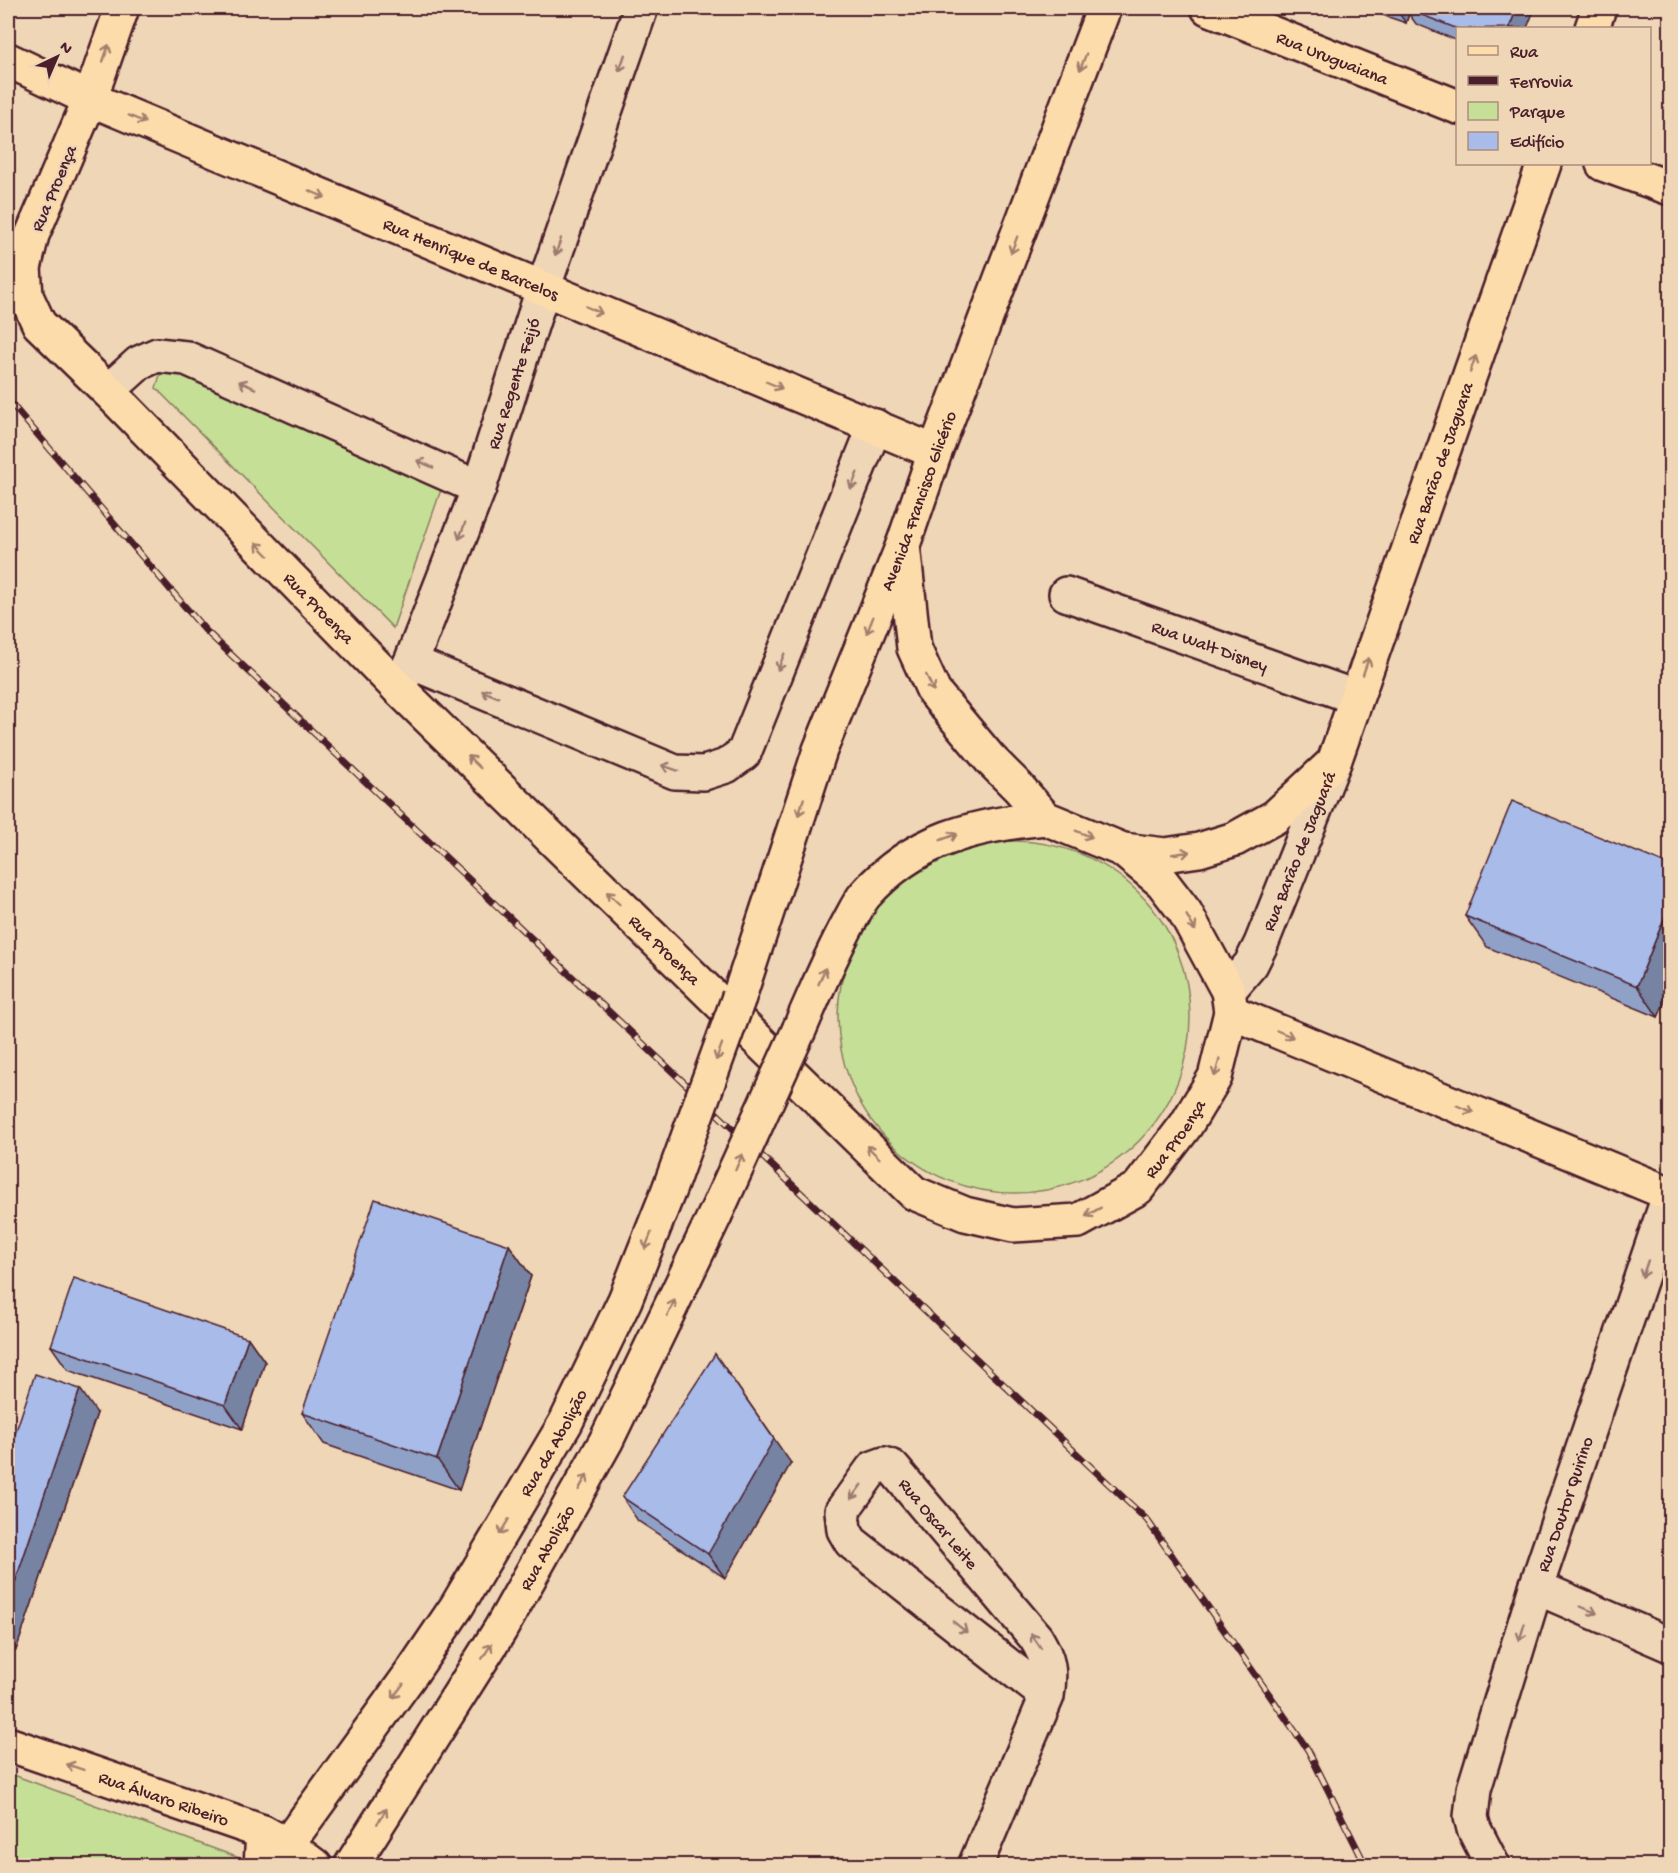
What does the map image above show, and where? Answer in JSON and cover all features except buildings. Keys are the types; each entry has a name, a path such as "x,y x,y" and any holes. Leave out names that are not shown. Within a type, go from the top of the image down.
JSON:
{"main road":[{"name":"Rua Proença","path":"122,8 90,99 32,235 24,268 26,296 39,324 404,675 914,1193 965,1214 1013,1225 1078,1221 1138,1188 1186,1125 1215,1077 1230,1001"},
{"name":"Avenida Francisco Glicério","path":"739,997 820,750 903,545 1104,8"},
{"name":"Rua Uruguaiana","path":"1208,8 1456,106"},
{"path":"1592,27 1599,8"},
{"name":"Rua Henrique de Barcelos","path":"8,60 90,99 936,452"},
{"name":"Rua Barão de Jaguara","path":"1334,762 1544,165"},
{"path":"1606,165 1671,188"},
{"path":"903,545 914,648 934,692 990,759 1045,818 1123,850 1162,882 1185,912 1210,956 1230,1001 1670,1194"},
{"name":"Rua Barão de Jaguará","path":"1123,850 1165,855 1199,850 1235,839 1275,818 1334,762"},
{"name":"Rua Abolição","path":"351,1866 500,1630 606,1441 715,1215 833,952 864,896 893,867 933,843 964,831 1002,822 1045,818"},
{"name":"Rua da Abolição","path":"275,1839 413,1671 457,1606 566,1422 625,1300 670,1187 739,997"},
{"name":"Rua Álvaro Ribeiro","path":"8,1744 275,1839 315,1866"},
{"path":"261,1866 275,1839"}],"street":[{"name":"Rua Regente Feijó","path":"404,675 479,488 543,289 641,8"},
{"path":"108,391 139,363 157,355 186,358 479,488"},
{"name":"Rua Proença","path":"404,675 675,771 704,773 726,766 744,753 875,426"},
{"name":"Rua Walt Disney","path":"1066,594 1355,697"},
{"name":"Rua Barão de Jaguará","path":"1230,1001 1261,944 1334,762"},
{"name":"Rua Doutor Quirino","path":"1493,1866 1470,1818 1474,1790 1536,1587 1670,1194"},
{"name":"Rua Oscar Leite","path":"975,1866 1047,1696 1049,1667 1036,1638 892,1467 884,1464 873,1468 842,1511 844,1530 851,1542 1047,1696"},
{"path":"1536,1587 1671,1645"}],"green space":[{"path":"164,362 443,484 393,628 156,388"},
{"path":"1014,841 1048,844 1081,854 1112,870 1139,892 1161,919 1177,950 1187,983 1190,1017 1187,1051 1177,1084 1161,1115 1139,1142 1112,1164 1081,1180 1048,1190 1014,1193 980,1190 947,1180 916,1164 889,1142 867,1115 851,1084 841,1051 838,1017 841,983 851,950 867,919 889,892 916,870 947,854 980,844"},
{"path":"8,1773 242,1859 239,1866 8,1865"}],"railway":[{"path":"8,400 205,630 1147,1520 1308,1750 1366,1866"}]}
